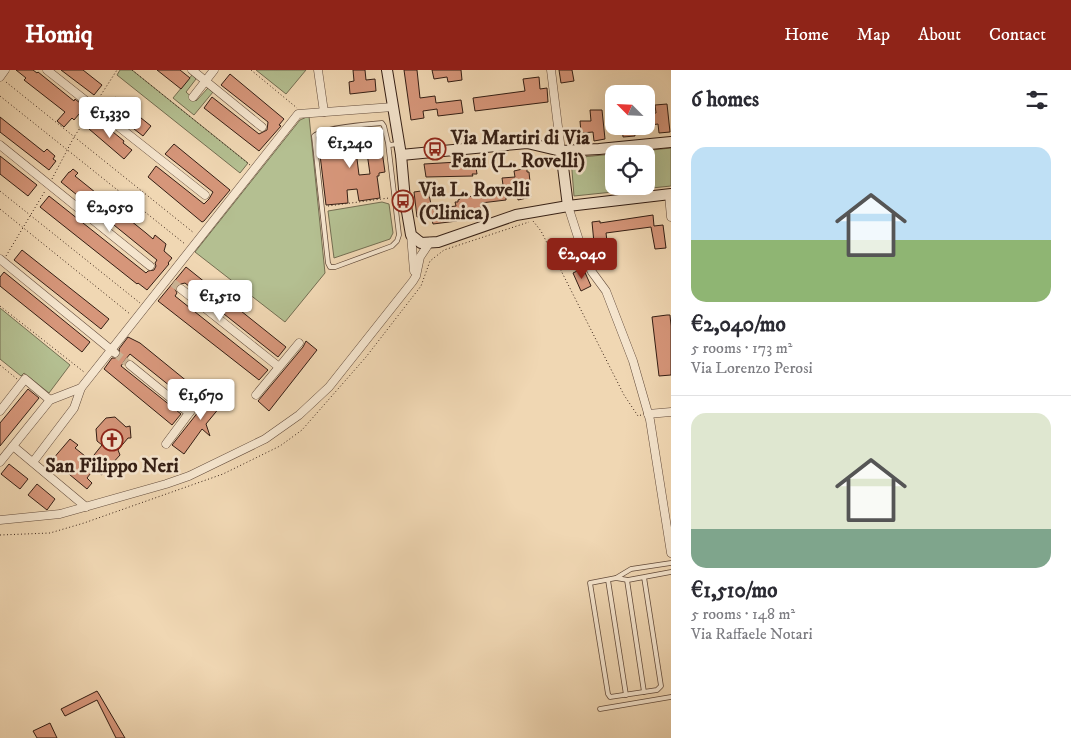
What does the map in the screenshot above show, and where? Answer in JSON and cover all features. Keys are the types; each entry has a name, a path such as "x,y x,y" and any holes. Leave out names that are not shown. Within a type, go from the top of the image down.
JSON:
{"street":[{"path":"0,77 5,70"},
{"path":"47,70 205,196"},
{"path":"192,70 262,126"},
{"path":"193,97 214,70"},
{"path":"318,70 324,112"},
{"path":"387,70 401,155 405,200 411,235 413,281"},
{"path":"551,70 568,206 584,256 592,272 606,291 633,361 648,414 671,553"},
{"path":"33,462 74,408 80,388 113,351 145,307 170,280 191,249 298,114 393,107"},
{"path":"401,155 527,143 561,151 599,150 671,142"},
{"path":"0,145 150,266"},
{"path":"411,235 421,243 438,242 516,215 568,206 670,195 671,217"},
{"path":"0,520 60,514 189,476 265,439 299,415 329,387 413,281 420,257 430,242"},
{"path":"1,260 113,351"},
{"path":"180,289 279,367"},
{"path":"256,395 299,343"},
{"path":"130,365 189,413"},
{"path":"0,410 25,380 50,400"},
{"path":"166,444 210,386"},
{"path":"0,462 50,400 80,388"},
{"path":"648,414 671,412"},
{"path":"13,446 86,507"}],"lane":[{"path":"382,123 388,143 394,197 399,235 397,241 392,246 336,267 330,267 328,263 314,136 316,133 325,130 382,123"},
{"path":"388,143 390,145 399,144"},
{"path":"644,577 661,686 657,690 608,696 590,583 616,578 631,569 671,563"},
{"path":"616,578 627,580 671,572"},
{"path":"608,580 626,695"},
{"path":"627,580 644,692"},
{"path":"600,709 671,697"}],"path":[{"path":"1,260 49,184 74,137 117,70"},
{"path":"132,70 254,168"},
{"path":"251,70 303,113"},
{"path":"0,77 200,238"},
{"path":"0,96 191,249"},
{"path":"0,191 145,307"},
{"path":"323,207 394,197"},
{"path":"0,209 136,319"},
{"path":"0,535 50,533 84,523 222,474 280,446 302,430 366,357 421,286 430,261 434,257 444,250 533,220 541,231 624,395 638,416 648,414"},
{"path":"0,306 90,376"},
{"path":"0,365 17,379 25,380"}],"green space":[{"path":"120,70 132,70 248,163 240,173 117,75"},
{"path":"256,70 306,70 286,94"},
{"path":"192,75 196,79 186,92 196,101 208,88 213,92 194,115 173,98"},
{"path":"309,116 325,273 285,322 195,252 300,120"},
{"path":"671,148 671,186 655,188 655,150"},
{"path":"605,155 605,193 574,196 571,158"},
{"path":"382,202 389,204 393,233 390,239 334,258 328,211"},
{"path":"0,308 70,365 49,393 24,373 21,376 0,359"}],"building":[{"path":"16,70 33,70 38,72 74,101 75,99 85,107 74,120 72,118 64,127 57,121 65,112 24,80 26,78"},
{"path":"61,70 83,70 102,85 94,95"},
{"path":"157,70 180,70 190,78 181,89"},
{"path":"353,70 365,70 366,80 375,79 376,91 350,94 349,82 354,81"},
{"path":"404,70 417,70 420,98 435,96 436,103 461,100 463,113 438,116 437,109 423,111 424,118 411,120"},
{"path":"432,70 461,70 462,80 448,82 447,77 434,79"},
{"path":"559,70 572,70 574,81 561,83"},
{"path":"230,74 284,119 279,125 281,126 259,151 204,108 212,97 259,134 267,130 268,122 221,85"},
{"path":"539,77 540,89 547,88 548,102 475,111 473,98 525,91 523,79"},
{"path":"115,97 151,126 143,136 106,107"},
{"path":"667,104 670,132 659,133 658,124 655,124 655,105"},
{"path":"590,110 602,110 605,139 594,141 593,132 581,133 580,121 591,121"},
{"path":"0,117 44,152 47,149 55,156 53,159 56,161 49,170 0,132"},
{"path":"97,119 132,150 124,159 89,129"},
{"path":"379,130 385,172 379,173 379,176 377,176 380,198 359,201 357,189 347,190 348,203 326,205 318,138 326,135 326,137 339,135 341,145 355,143 359,175 370,174 364,132"},
{"path":"623,135 635,135 635,136 623,137"},
{"path":"174,144 230,190 202,222 148,177 156,166 204,204 209,199 213,192 165,154"},
{"path":"0,156 37,185 28,196 0,174"},
{"path":"475,161 477,174 472,174 473,176 426,177 424,164"},
{"path":"527,168 531,197 518,200 517,192 506,193 506,200 481,203 481,211 457,214 457,221 433,224 431,216 417,217 414,192 428,190 432,209 456,206 455,202 458,202 460,198 480,195 479,190 485,189 484,187 503,185 502,178 515,177 514,171"},
{"path":"73,169 78,173 75,176 153,239 155,235 166,244 164,251 172,258 147,290 40,207 49,196 146,273 154,270 157,260 61,182"},
{"path":"653,215 654,226 663,225 666,248 655,249 651,227 606,233 608,250 612,250 614,260 600,262 596,243 594,243 592,222 600,221 600,223"},
{"path":"22,250 109,319 101,329 14,260"},
{"path":"186,267 286,347 278,357 185,283 177,285 175,296 268,370 259,380 158,301"},
{"path":"583,268 591,286 581,291 573,273"},
{"path":"4,272 90,342 82,352 0,286 0,277"},
{"path":"670,315 671,375 659,376 652,317"},
{"path":"128,337 140,343 199,391 190,402 130,354 125,360 121,366 181,414 172,425 104,369 112,358 120,356 119,349"},
{"path":"306,341 317,350 269,411 258,401"},
{"path":"218,387 229,396 206,424 210,436 202,429 184,454 172,445"},
{"path":"28,389 39,398 0,446 0,423"},
{"path":"115,417 126,427 130,426 131,438 128,438 118,450 120,455 102,475 94,469 87,478 92,483 87,489 52,460 70,439 78,445 75,448 90,460 102,445 97,441 96,429 106,418"},
{"path":"9,464 28,479 20,489 1,474"},
{"path":"37,484 55,499 47,510 28,495"},
{"path":"97,691 125,738 116,738 97,700 65,716 61,709"},
{"path":"50,723 57,738 37,738 33,731"}],"tunnel":[{"path":"173,283 181,289"},
{"path":"115,353 130,365"}],"place":[{"name":"Via Martiri di Via Fani (L. Rovelli)","path":"435,149"},
{"name":"Via L. Rovelli (Clinica)","path":"403,201"},
{"name":"San Filippo Neri","path":"112,440"}]}
